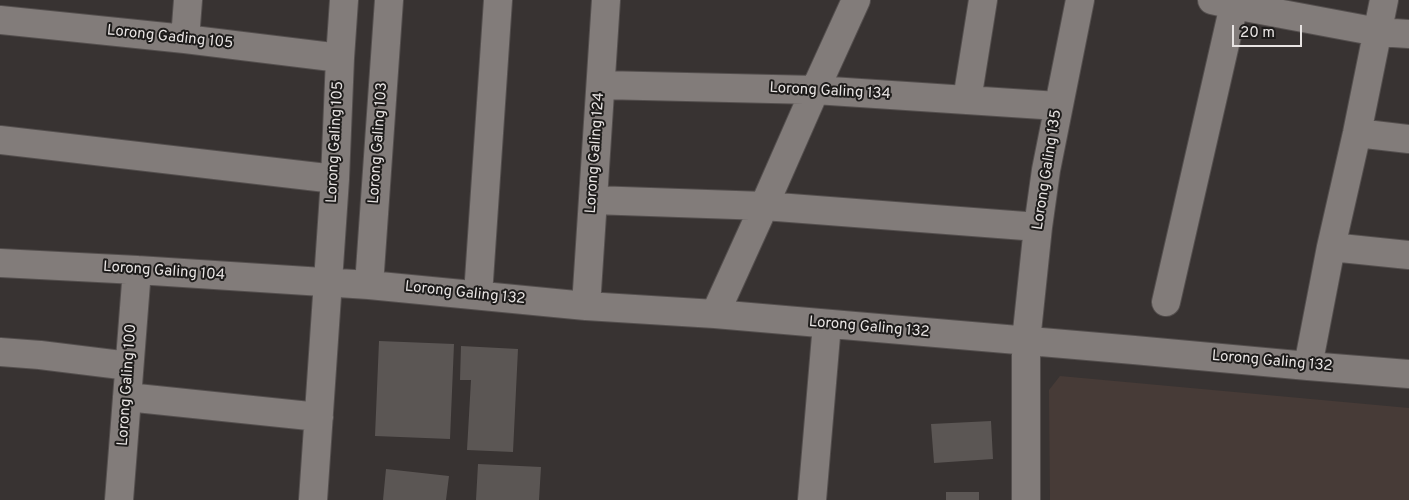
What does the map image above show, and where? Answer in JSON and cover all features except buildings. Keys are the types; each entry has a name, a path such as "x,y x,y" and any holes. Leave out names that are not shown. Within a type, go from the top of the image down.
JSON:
{"street":[{"path":"185,39 188,0"},
{"name":"Lorong Galing 105","path":"328,284 344,0"},
{"name":"Lorong Galing 103","path":"369,285 389,0"},
{"path":"478,296 498,0"},
{"name":"Lorong Galing 124","path":"586,306 606,0"},
{"path":"715,314 856,0"},
{"path":"966,100 982,0"},
{"name":"Lorong Galing 135","path":"1026,500 1026,341 1038,227 1046,170 1080,0"},
{"path":"1308,366 1331,247 1357,133 1384,0"},
{"path":"1166,302 1223,3 1378,32 1409,34"},
{"name":"Lorong Gading 105","path":"0,20 185,39 340,58"},
{"name":"Lorong Galing 134","path":"601,85 814,90 1058,106"},
{"path":"1357,133 1409,138"},
{"path":"0,140 335,179"},
{"path":"593,200 764,206 1038,227"},
{"path":"1331,247 1409,254"},
{"name":"Lorong Galing 104","path":"0,263 137,270 328,284"},
{"name":"Lorong Galing 100","path":"119,500 137,270"},
{"path":"313,500 328,284"},
{"name":"Lorong Galing 132","path":"328,284 369,285 586,306 715,314 1409,374"},
{"path":"812,500 827,324"},
{"path":"0,352 129,366"},
{"path":"127,397 319,417"}],"shaded area":[{"path":"1060,376 1409,408 1409,500 1050,500 1049,390"}]}
